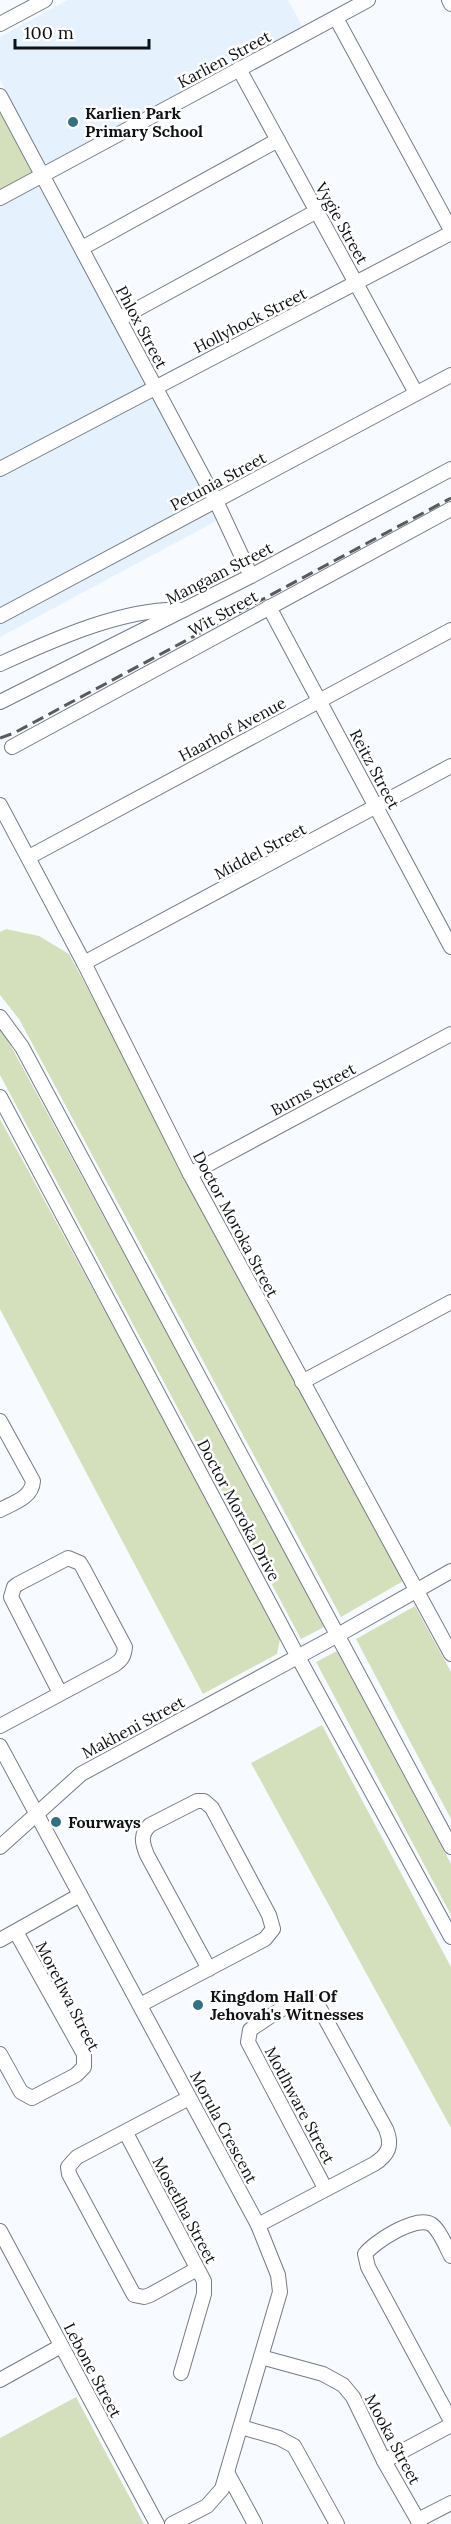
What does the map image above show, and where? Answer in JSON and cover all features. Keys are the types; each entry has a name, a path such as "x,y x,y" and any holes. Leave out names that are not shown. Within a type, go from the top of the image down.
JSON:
{"street":[{"path":"0,24 45,0"},
{"name":"Karlien Street","path":"0,198 368,0"},
{"path":"449,0 451,4"},
{"path":"336,18 451,232"},
{"name":"Vygie Street","path":"239,69 416,393"},
{"name":"Phlox Street","path":"0,96 216,501 251,576"},
{"path":"82,248 278,140"},
{"path":"119,319 317,211"},
{"name":"Hollyhock Street","path":"0,469 357,284 451,232"},
{"name":"Petunia Street","path":"0,616 451,375"},
{"name":"Mangaan Street","path":"0,702 251,576 451,469"},
{"name":"Wit Street","path":"12,747 451,510"},
{"name":"Reitz Street","path":"269,607 451,947"},
{"path":"0,664 47,643 142,611 184,610"},
{"name":"Haarhof Avenue","path":"28,857 451,630"},
{"name":"Middel Street","path":"84,963 451,766"},
{"name":"Doctor Moroka Street","path":"0,805 84,963 190,1174 451,1654"},
{"name":"Doctor Moroka Drive","path":"0,1017 22,1047 451,1847"},
{"name":"Burns Street","path":"190,1174 451,1034"},
{"name":"Doctor Moroka Drive","path":"0,1097 297,1657 451,1937"},
{"path":"302,1382 451,1302"},
{"path":"0,1421 33,1481 25,1497 0,1510"},
{"path":"0,1726 121,1660 125,1647 80,1563 68,1558 18,1584 14,1587 11,1597 60,1693"},
{"name":"Makheni Street","path":"0,1847 81,1774 451,1571"},
{"name":"Morula Crescent","path":"0,1746 258,2225 280,2283 280,2292 228,2474 213,2502 172,2524"},
{"path":"140,2005 209,1969 265,1939 273,1929 272,1922 212,1808 204,1801 197,1801 150,1825 142,1840 147,1855 209,1969"},
{"name":"Moretlwa Street","path":"0,1940 80,1895"},
{"name":"Moretlwa Street","path":"0,2054 21,2092 32,2098 76,2075 84,2067 84,2054 16,1932"},
{"name":"Motlhware Street","path":"258,2225 382,2159 390,2144 390,2138 319,2007 312,2001 302,2000 254,2026 250,2030 248,2042 325,2188"},
{"path":"189,2098 71,2161 68,2167 70,2180 134,2295 144,2297 150,2295 197,2269"},
{"name":"Mosetlha Street","path":"126,2133 205,2287 181,2373"},
{"path":"384,2461 451,2423 368,2268 365,2254 374,2245 414,2222 423,2222 435,2228 451,2256"},
{"name":"Lebone Street","path":"0,2231 157,2524"},
{"path":"0,2380 62,2346"},
{"name":"Mooka Street","path":"261,2357 323,2374 344,2385 353,2397 384,2461 419,2522"},
{"path":"241,2427 279,2438 294,2446 337,2524"},
{"path":"228,2474 255,2524"},
{"path":"419,2522 451,2502"}],"shaded area":[{"name":"Karlien Park Primary School","path":"68,0 288,0 302,26 45,165 0,80 0,37"},
{"path":"40,185 218,520 0,637 0,206"}],"green space":[{"path":"0,112 33,174 0,191"},
{"path":"6,929 39,936 69,954 405,1580 341,1617 19,1019 0,995 0,932"},
{"path":"0,1026 326,1626 301,1639 0,1075"},
{"path":"0,1119 281,1634 277,1654 203,1694 0,1309"},
{"path":"415,1606 451,1672 451,1819 356,1639"},
{"path":"337,1651 451,1864 451,1915 316,1662"},
{"path":"322,1725 451,1967 451,2128 251,1763"},
{"path":"76,2397 144,2524 0,2524 0,2438"}],"railway":[{"path":"0,738 14,733 451,498"}],"place":[{"name":"Karlien Park Primary School","path":"73,122"},
{"name":"Fourways","path":"56,1822"},
{"name":"Kingdom Hall Of Jehovah's Witnesses","path":"198,2005"}]}
